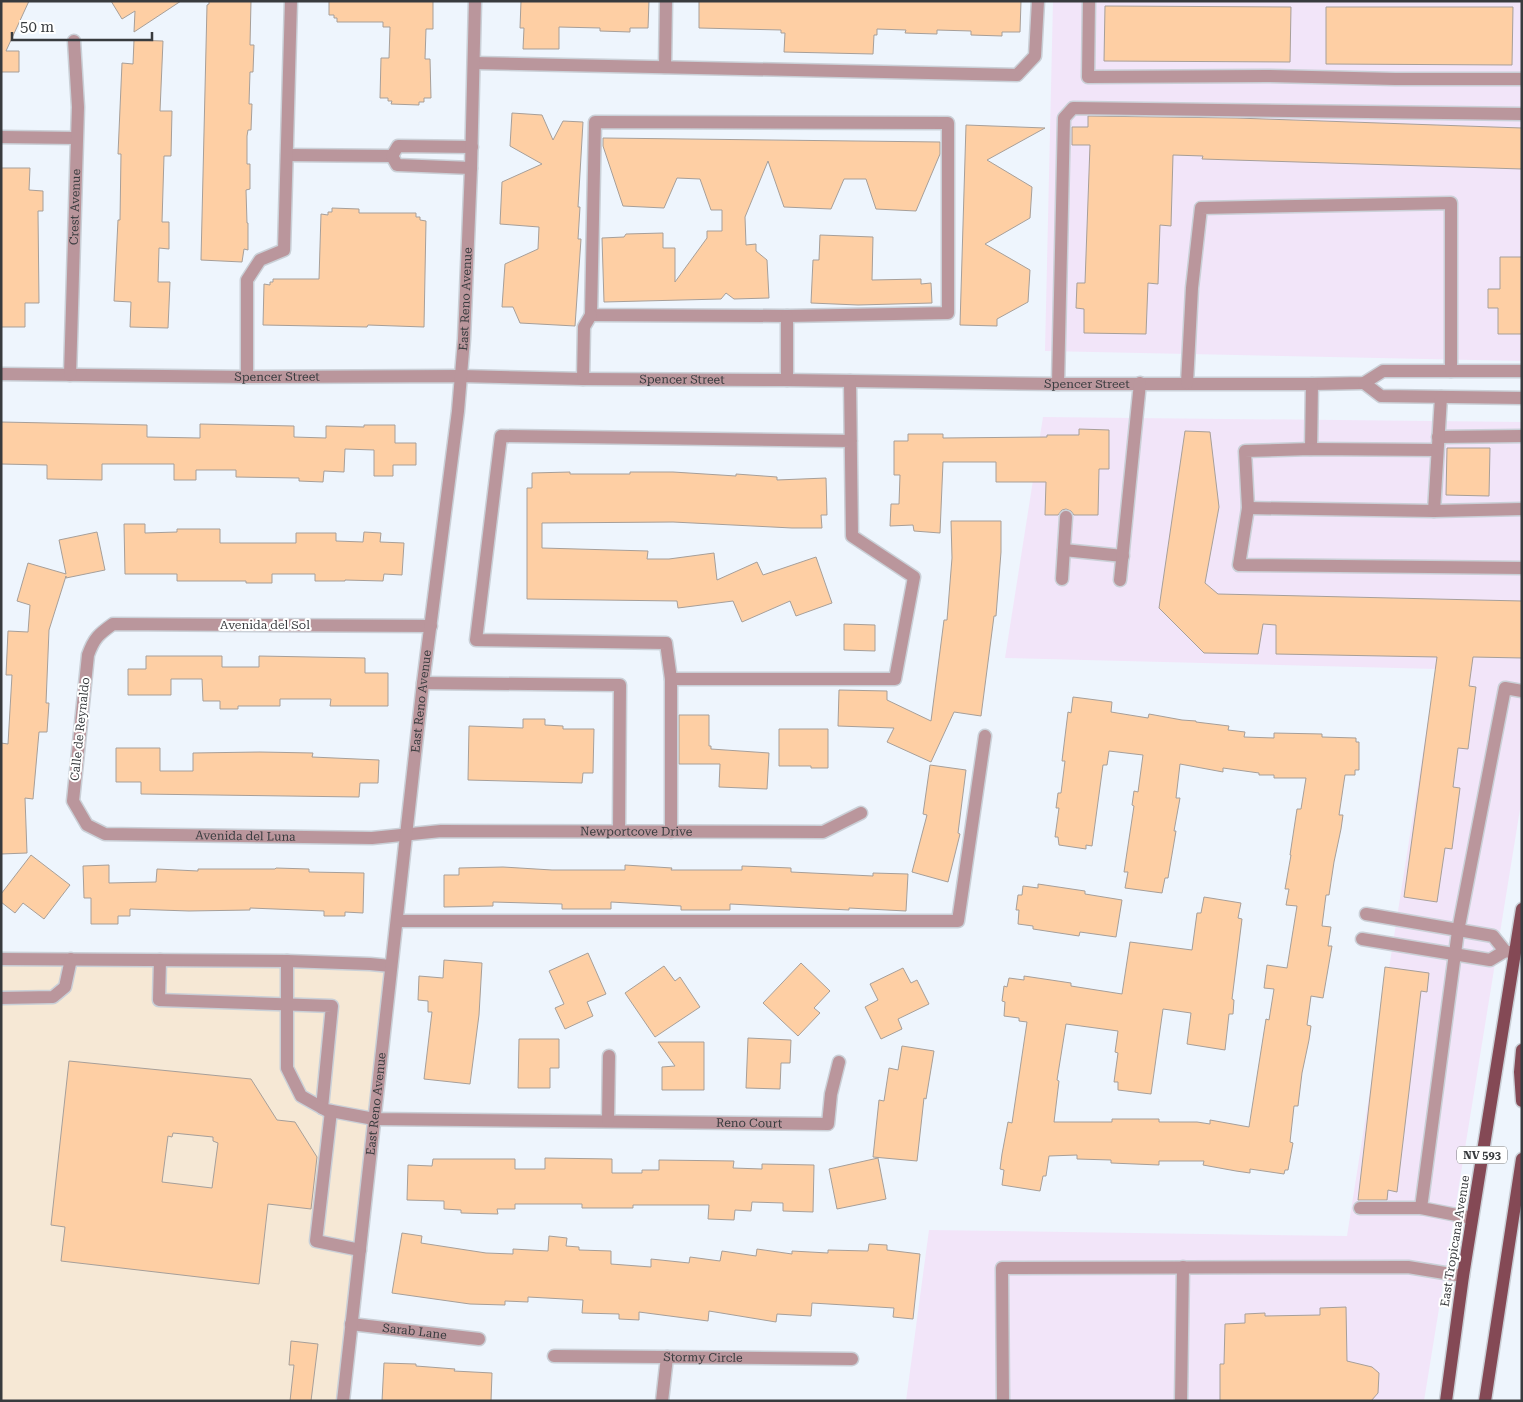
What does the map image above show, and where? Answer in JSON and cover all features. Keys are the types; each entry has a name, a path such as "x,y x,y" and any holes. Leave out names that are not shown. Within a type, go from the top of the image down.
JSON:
{"main road":[{"name":"East Tropicana Avenue","path":"1446,1401 1463,1276 1522,909"},
{"path":"1522,1050 1520,1072 1522,1101"},
{"name":"NV 593","path":"1485,1401 1522,1159"}],"street":[{"path":"247,377 247,280 260,260 284,250 291,1"},
{"name":"East Reno Avenue","path":"343,1401 423,683 458,411 472,147 476,1"},
{"path":"665,67 666,1"},
{"path":"474,63 1017,75 1035,56 1038,1"},
{"path":"1089,1 1088,77 1248,76 1522,79"},
{"name":"Crest Avenue","path":"70,375 78,107 74,41"},
{"path":"1058,384 1064,118 1073,108 1522,114"},
{"path":"583,380 584,327 591,315 595,122 948,123 948,313 787,316 591,315"},
{"path":"1,137 76,138"},
{"path":"392,156 398,146 472,147"},
{"path":"287,155 392,156"},
{"path":"392,156 397,165 471,168"},
{"path":"1186,383 1192,288 1201,208 1451,203 1451,371"},
{"path":"787,316 787,380"},
{"path":"1522,372 1384,370 1364,383 1381,396 1522,398"},
{"name":"Spencer Street","path":"1,374 247,377 461,376 583,380 787,380 1058,384 1364,383"},
{"path":"671,680 895,679 914,577 852,536 850,381"},
{"path":"1120,580 1140,383"},
{"path":"1312,384 1312,449"},
{"path":"1434,511 1441,397"},
{"path":"671,832 671,680 666,643 476,640 501,436 851,441"},
{"path":"1522,436 1437,444 1246,451 1248,508 1239,565 1522,568"},
{"path":"1248,508 1434,511 1522,509"},
{"path":"1062,579 1066,517"},
{"path":"1064,550 1123,556"},
{"name":"Avenida del Sol","path":"102,632 113,624 431,626"},
{"name":"Calle de Reynaldo","path":"87,825 73,801 88,655 93,641 102,632"},
{"path":"423,683 620,685 619,831"},
{"path":"1421,1208 1458,931 1505,688 1522,691"},
{"path":"397,921 958,921 985,736"},
{"name":"Newportcove Drive","path":"406,834 441,831 823,832 862,812"},
{"name":"Avenida del Luna","path":"87,825 105,834 372,838 406,834"},
{"path":"1366,914 1493,936 1515,946"},
{"path":"1362,939 1455,956 1490,960 1515,946"},
{"path":"1,958 287,961 391,966"},
{"path":"1,998 53,997 65,987 71,959"},
{"path":"160,960 159,1000 332,1006 316,1241 360,1250"},
{"path":"287,961 287,1068 301,1096 326,1109"},
{"path":"608,1121 609,1056"},
{"name":"Reno Court","path":"326,1109 374,1119 828,1124 831,1094 840,1062"},
{"path":"1360,1208 1421,1208 1472,1218"},
{"path":"1181,1401 1183,1267"},
{"path":"1002,1401 1002,1268 1408,1267 1463,1276"},
{"name":"Sarab Lane","path":"351,1324 479,1339"},
{"name":"Stormy Circle","path":"554,1356 852,1359"},
{"path":"662,1401 667,1357"}],"shaded area":[{"path":"1053,1 1522,1 1522,361 1045,351"},
{"path":"1043,417 1522,422 1522,797 1424,1401 906,1401 929,1230 1347,1236 1436,669 1005,658"},
{"path":"1,959 391,966 343,1401 1,1401"}],"building":[{"path":"1,1 29,1 6,51 19,51 19,72 1,72"},
{"path":"111,1 181,1 134,32 135,11 122,19"},
{"path":"209,1 251,1 250,45 254,45 253,72 250,72 249,104 252,104 251,130 248,130 247,136 247,164 250,164 250,189 246,190 248,250 244,249 242,262 201,260 207,5"},
{"path":"329,1 433,1 433,29 426,29 425,59 430,59 431,98 424,98 424,102 419,102 419,105 391,104 392,101 388,101 388,98 380,98 381,58 389,58 390,27 383,27 383,22 337,22 337,18 334,18 334,15 329,15"},
{"path":"521,1 649,1 648,28 630,28 630,32 600,31 600,28 559,27 559,49 523,49 524,28 520,28"},
{"path":"699,1 1021,1 1020,32 1002,32 1002,36 971,35 971,31 937,30 937,34 905,33 906,30 877,29 877,35 874,35 873,54 784,52 785,33 781,33 781,30 699,28"},
{"path":"1105,6 1291,7 1290,62 1104,61"},
{"path":"1326,7 1513,7 1512,65 1326,64"},
{"path":"134,40 163,41 160,111 172,111 171,156 164,156 162,222 169,222 169,249 159,248 158,282 170,282 168,328 130,327 131,302 114,301 118,220 120,220 121,154 118,154 122,63 133,64"},
{"path":"512,113 542,115 553,140 563,121 583,122 578,207 580,207 578,239 581,239 575,326 520,323 513,307 502,307 505,264 538,249 539,227 500,224 502,182 542,164 510,146"},
{"path":"1088,116 1236,118 1522,128 1522,169 1202,159 1203,156 1173,155 1171,226 1160,225 1158,284 1148,283 1146,334 1084,333 1084,309 1076,308 1077,283 1085,283 1090,145 1072,145 1072,127 1088,127"},
{"path":"966,125 1045,128 987,160 1032,187 1030,218 985,244 1030,270 1028,302 997,319 997,326 960,325"},
{"path":"603,138 940,142 940,154 916,211 876,209 866,179 844,179 831,209 784,207 768,161 745,217 746,245 756,244 756,251 767,260 769,298 734,299 726,293 721,299 604,302 602,238 624,237 626,234 663,233 663,248 675,248 675,282 707,238 707,231 722,231 722,210 711,210 700,179 677,178 664,208 623,206 603,146"},
{"path":"1,168 30,168 29,190 43,191 43,211 38,211 39,303 25,303 25,327 1,327"},
{"path":"332,208 359,209 359,213 416,213 416,217 426,221 424,327 263,325 264,284 270,285 273,279 319,279 321,214 328,215 328,212 332,212"},
{"path":"820,235 873,237 872,280 921,279 921,284 931,283 932,303 858,305 811,303 813,260 819,260"},
{"path":"1500,257 1522,257 1522,334 1498,334 1498,308 1488,308 1488,289 1500,289"},
{"path":"1,422 147,425 147,437 200,438 200,424 294,426 294,437 326,438 326,426 364,427 364,425 395,425 395,443 416,443 416,465 393,465 393,476 374,476 374,450 345,449 344,472 324,471 323,482 299,481 299,478 236,477 236,470 196,470 196,480 174,480 174,464 102,464 102,480 47,479 47,465 1,464"},
{"path":"1079,429 1109,430 1109,469 1099,469 1098,515 1074,515 1066,509 1062,510 1058,515 1045,515 1046,482 996,482 996,462 943,462 940,533 914,531 913,525 890,526 891,504 899,504 900,475 894,475 894,441 908,441 908,434 943,434 943,438 1047,437 1047,435 1079,435"},
{"path":"1185,431 1210,432 1219,507 1205,583 1218,594 1522,601 1522,658 1473,657 1469,686 1476,687 1468,749 1458,748 1453,787 1460,788 1452,849 1445,848 1437,902 1404,897 1437,657 1276,654 1276,625 1263,624 1258,654 1204,653 1159,608"},
{"path":"1447,448 1490,448 1489,496 1446,495"},
{"path":"570,472 570,474 673,472 736,476 736,474 777,477 777,480 826,478 827,515 821,515 822,528 673,522 542,523 542,548 648,551 647,559 669,559 714,553 717,580 757,562 763,575 816,557 832,603 796,616 790,601 742,622 733,601 678,608 677,601 527,599 527,488 532,488 532,473"},
{"path":"951,521 1001,521 1001,552 996,616 994,616 981,716 954,712 931,762 887,742 894,728 838,726 839,690 887,691 887,700 931,721 944,620 947,620 952,558"},
{"path":"124,524 145,524 145,533 177,532 177,529 220,529 220,543 296,543 296,533 336,533 336,541 363,542 364,532 381,533 380,542 404,543 402,575 384,574 383,581 315,581 315,574 272,574 272,583 246,583 246,581 177,581 177,574 125,574"},
{"path":"97,532 105,570 66,578 66,576 49,630 46,703 49,703 47,732 39,732 33,799 25,798 27,853 1,854 1,743 8,744 12,675 6,675 8,631 28,632 30,605 17,601 28,563 66,574 59,540"},
{"path":"844,624 875,625 875,651 844,650"},
{"path":"146,656 222,656 222,667 259,667 259,656 365,658 365,673 388,673 388,706 330,706 331,699 280,699 280,706 238,706 238,709 220,709 220,701 203,701 202,679 171,679 171,695 128,695 128,669 146,669"},
{"path":"1073,697 1112,702 1111,712 1148,718 1149,714 1229,726 1228,730 1245,732 1244,737 1274,738 1274,733 1322,734 1322,737 1356,738 1356,742 1359,742 1359,770 1355,770 1355,775 1345,775 1339,815 1343,815 1341,829 1329,895 1326,895 1322,926 1331,927 1328,946 1332,946 1323,998 1311,996 1307,1025 1311,1026 1309,1040 1298,1106 1294,1106 1290,1142 1293,1143 1288,1170 1285,1170 1284,1174 1250,1169 1250,1173 1236,1171 1203,1165 1204,1161 1159,1161 1159,1165 1111,1163 1111,1160 1077,1159 1077,1155 1049,1156 1046,1176 1043,1176 1040,1191 1002,1185 1004,1170 1000,1169 1002,1154 1008,1122 1012,1123 1027,1022 1019,1021 1019,1018 1004,1016 1005,1002 1002,1001 1004,986 1007,987 1009,978 1024,980 1024,976 1071,983 1071,986 1122,994 1130,942 1192,950 1197,913 1201,913 1204,897 1241,903 1238,918 1242,919 1232,999 1234,1000 1233,1014 1229,1014 1225,1050 1187,1044 1191,1013 1163,1009 1151,1094 1118,1090 1118,1082 1114,1082 1118,1053 1115,1052 1118,1031 1066,1024 1057,1080 1059,1081 1054,1122 1112,1122 1112,1119 1159,1119 1159,1122 1210,1124 1210,1120 1249,1127 1266,1019 1269,1020 1274,989 1264,988 1267,965 1287,968 1297,906 1286,905 1289,889 1285,889 1297,809 1301,809 1306,778 1274,778 1274,775 1259,775 1259,773 1223,768 1223,772 1180,764 1176,798 1180,798 1174,831 1176,831 1168,878 1165,878 1162,893 1125,888 1128,872 1124,872 1134,806 1132,805 1134,791 1138,792 1143,755 1109,751 1107,765 1103,765 1092,846 1086,845 1086,849 1059,845 1058,837 1055,837 1059,808 1056,808 1058,793 1061,793 1065,761 1062,761 1068,712 1071,713"},
{"path":"679,715 709,715 709,746 711,746 711,749 769,753 767,789 719,787 720,764 679,764"},
{"path":"523,719 545,719 545,725 563,726 563,729 594,729 593,773 583,773 582,783 468,780 469,726 523,728"},
{"path":"779,729 828,729 828,768 779,766"},
{"path":"116,748 160,748 160,771 193,771 193,753 313,753 312,757 379,760 378,783 360,783 359,797 141,794 141,782 116,782"},
{"path":"930,765 966,770 958,833 960,834 948,882 912,872 927,815 923,814"},
{"path":"31,855 70,885 44,919 23,903 15,913 1,902 1,894"},
{"path":"109,865 109,883 156,882 157,869 198,871 198,869 276,868 309,869 309,872 364,873 363,913 345,912 345,916 324,916 324,911 250,908 250,910 189,911 130,909 130,916 118,916 118,924 91,924 91,898 84,898 83,866"},
{"path":"625,865 672,868 671,870 742,870 742,866 791,868 791,872 873,876 873,873 908,874 906,911 730,904 730,910 681,910 681,906 611,902 611,909 562,909 562,904 493,902 493,906 444,907 444,875 459,875 459,868 503,867 552,870 625,870"},
{"path":"1038,884 1085,891 1085,894 1122,900 1116,937 1080,932 1079,936 1033,929 1033,926 1018,924 1019,910 1016,910 1018,895 1022,895 1023,886 1038,888"},
{"path":"588,953 606,994 587,1002 593,1016 565,1029 555,1008 564,1004 549,971"},
{"path":"444,960 482,963 479,1015 470,1084 424,1079 432,1012 428,1012 428,1001 418,1000 419,976 443,978"},
{"path":"801,963 830,991 814,1008 820,1013 798,1036 763,1003"},
{"path":"664,966 675,981 680,977 700,1007 655,1037 625,993"},
{"path":"1385,967 1429,973 1427,992 1421,991 1397,1192 1388,1190 1387,1200 1358,1200"},
{"path":"903,968 911,983 917,980 929,1004 898,1019 902,1029 881,1039 865,1007 878,1000 870,984"},
{"path":"748,1038 791,1040 790,1063 781,1063 780,1089 746,1088"},
{"path":"519,1039 559,1039 559,1068 550,1068 550,1088 518,1088"},
{"path":"658,1042 704,1042 704,1090 662,1090 662,1067 675,1066"},
{"path":"902,1046 934,1051 926,1099 924,1098 917,1161 873,1157 879,1100 884,1101 889,1068 898,1070"},
{"path":"69,1061 251,1079 277,1120 295,1122 317,1157 311,1209 268,1204 259,1284 61,1261 65,1227 51,1225","holes":["173,1133 213,1137 213,1141 218,1143 212,1188 162,1182 168,1136 172,1137"]},
{"path":"545,1158 612,1159 612,1173 642,1173 642,1170 659,1170 659,1160 734,1161 733,1168 762,1169 762,1164 814,1165 813,1212 783,1211 783,1203 752,1202 751,1211 735,1210 734,1220 708,1219 709,1205 633,1205 633,1208 582,1208 582,1204 515,1204 515,1209 497,1209 498,1214 461,1213 461,1210 444,1209 444,1201 407,1200 408,1165 432,1166 433,1159 515,1159 515,1169 545,1169"},
{"path":"878,1158 886,1199 837,1209 829,1169"},
{"path":"402,1233 422,1236 421,1243 486,1253 513,1254 513,1249 548,1251 549,1236 567,1238 566,1246 579,1247 579,1250 611,1251 611,1264 651,1267 651,1259 689,1263 690,1257 720,1261 722,1251 756,1256 757,1249 792,1254 792,1251 828,1253 828,1250 868,1251 869,1244 887,1245 887,1250 920,1254 913,1319 893,1317 894,1308 812,1303 811,1316 777,1314 776,1322 709,1311 708,1321 639,1312 639,1320 619,1319 619,1314 582,1313 583,1300 528,1297 528,1302 505,1301 505,1305 470,1304 392,1293"},
{"path":"1346,1307 1347,1361 1372,1367 1379,1373 1378,1393 1371,1401 1220,1401 1220,1364 1224,1364 1225,1324 1245,1323 1245,1314 1265,1313 1265,1316 1320,1315 1320,1308"},
{"path":"291,1341 318,1344 311,1401 290,1401 294,1365 289,1365"},
{"path":"384,1363 416,1364 416,1366 455,1369 454,1371 492,1373 491,1401 382,1401"}]}
